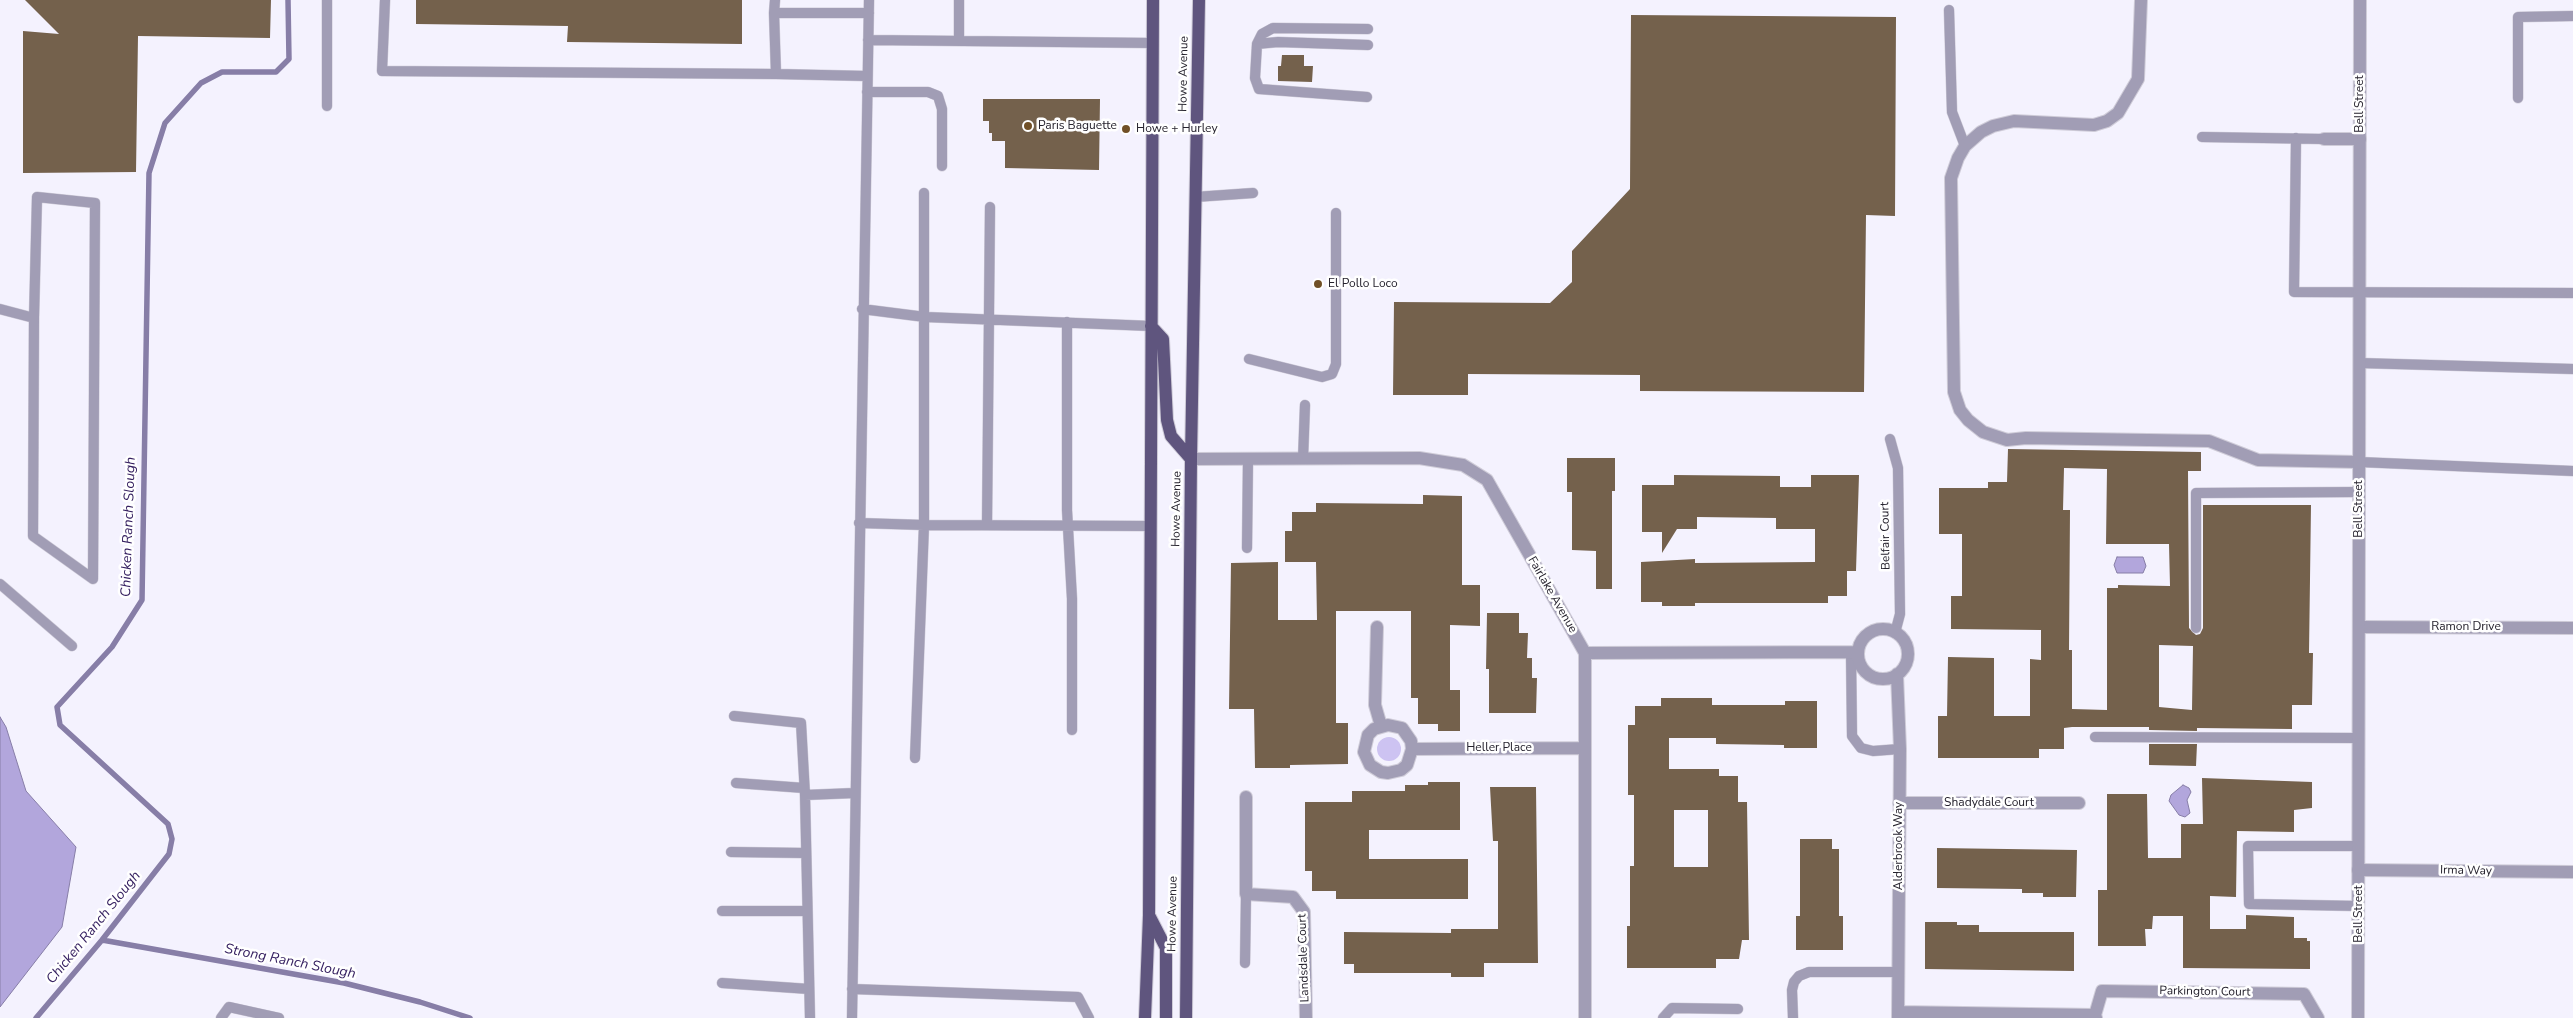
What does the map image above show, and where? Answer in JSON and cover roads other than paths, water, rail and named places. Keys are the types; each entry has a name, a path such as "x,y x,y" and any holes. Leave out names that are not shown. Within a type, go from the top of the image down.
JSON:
{"main road":[{"name":"Howe Avenue","path":"1145,1018 1149,915 1153,0"},
{"name":"Howe Avenue","path":"1186,1018 1191,460 1199,0"},
{"path":"1151,326 1164,340 1166,420 1171,436 1191,460"},
{"path":"1149,915 1166,948 1166,1018"}],"street":[{"path":"2141,0 2138,79 2118,112 2107,121 2094,125 2023,121 2000,124 1981,132 1965,146 1958,158 1951,178 1954,392 1960,410 1975,426 1989,435 2007,440 2026,438 2209,440 2258,460 2359,462"},
{"name":"Bell Street","path":"2358,1018 2360,0"},
{"path":"2324,139 2360,139"},
{"name":"Fairlake Avenue","path":"1191,460 1419,458 1463,465 1487,480 1585,652 1585,1018"},
{"path":"1377,627 1375,705 1381,726"},
{"name":"Ramon Drive","path":"2359,627 2573,628"},
{"path":"1855,652 1871,632 1888,630 1895,633"},
{"name":"Alderbrook Way","path":"1895,633 1902,638 1908,653 1903,668 1897,674 1900,749 1898,1015"},
{"path":"1585,652 1855,652"},
{"path":"1855,652 1862,668 1867,673 1882,679 1897,674"},
{"path":"1381,726 1395,726 1402,728 1411,741 1412,749 1410,760 1401,770 1388,773 1375,770 1366,759 1364,746 1368,735 1381,726"},
{"name":"Heller Place","path":"1412,749 1585,748"},
{"path":"1246,797 1246,894"},
{"name":"Shadydale Court","path":"1899,804 2079,804"},
{"name":"Irma Way","path":"2358,870 2573,872"},
{"name":"Landsdale Court","path":"1246,894 1294,897 1304,912 1306,1018"},
{"name":"Parkington Court","path":"1898,1015 2095,1016 2102,991 2304,994 2318,1018"}],"lane":[{"path":"327,0 327,106"},
{"path":"386,0 382,71 867,76"},
{"path":"775,0 776,74"},
{"path":"852,1018 862,309 869,0"},
{"path":"959,0 959,41"},
{"path":"1949,10 1952,112 1965,146"},
{"path":"774,13 869,13"},
{"path":"2518,98 2518,17 2573,16"},
{"path":"1367,97 1259,89 1254,78 1257,44 1262,34 1273,28 1368,29"},
{"path":"868,40 1153,43"},
{"path":"1257,44 1278,42 1368,45"},
{"path":"866,92 928,92 938,96 942,109 942,166"},
{"path":"2202,137 2324,139"},
{"path":"2296,138 2294,292 2573,293"},
{"path":"916,758 924,525 924,193"},
{"path":"1195,197 1253,193"},
{"path":"37,197 95,204 93,579 33,536 34,318 37,197"},
{"path":"987,525 990,207"},
{"path":"1249,359 1322,377 1332,374 1336,364 1336,213"},
{"path":"0,309 34,318"},
{"path":"862,309 925,317 1151,326"},
{"path":"1067,322 1072,730"},
{"path":"2359,363 2573,369"},
{"path":"1303,459 1305,405"},
{"name":"Belfair Court","path":"1890,439 1898,468 1900,614 1895,633"},
{"path":"1247,548 1248,460"},
{"path":"2359,462 2573,471"},
{"path":"2196,628 2196,493 2359,492"},
{"path":"859,523 1151,526"},
{"path":"0,584 72,646"},
{"path":"1855,652 1852,736 1861,748 1873,751 1900,749"},
{"path":"734,716 800,723 804,791 810,1018"},
{"path":"2094,737 2358,738"},
{"path":"736,783 804,791 854,793"},
{"path":"2358,846 2248,846 2248,865 2249,904 2359,906"},
{"path":"731,852 806,853"},
{"path":"1245,963 1246,894"},
{"path":"722,911 808,911"},
{"path":"1793,1018 1792,990 1794,982 1800,976 1809,972 1898,972"},
{"path":"722,982 810,989"},
{"path":"852,989 1078,997 1089,1018"},
{"path":"220,1018 229,1007 279,1018"},
{"path":"1662,1018 1672,1008 1738,1009"}],"waterway":[{"name":"Chicken Ranch Slough","path":"36,1018 102,940 169,854 172,839 168,824 60,725 57,707 112,647 142,600 149,173 165,123 201,83 222,72 276,72 289,59 288,0"},
{"name":"Strong Ranch Slough","path":"102,940 344,983 420,1002 470,1018"}],"place":[{"name":"Paris Baguette","path":"1028,126"},
{"name":"Howe + Hurley","path":"1126,129"},
{"name":"El Pollo Loco","path":"1318,284"}]}
